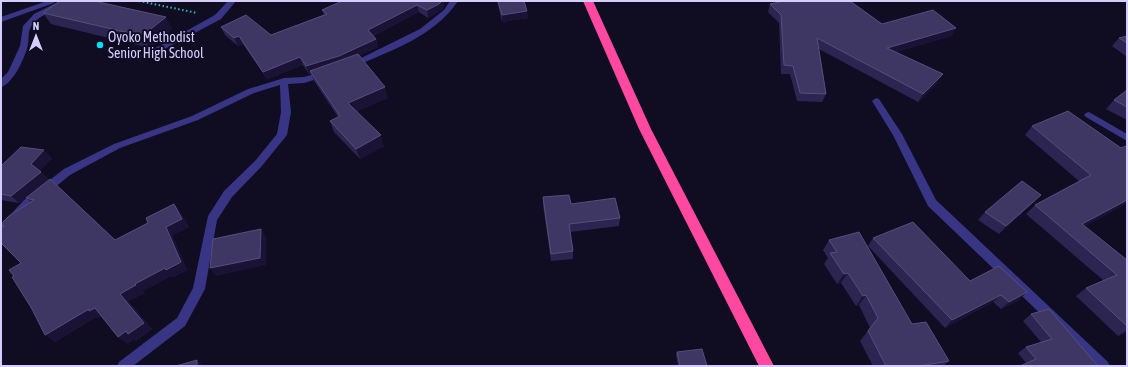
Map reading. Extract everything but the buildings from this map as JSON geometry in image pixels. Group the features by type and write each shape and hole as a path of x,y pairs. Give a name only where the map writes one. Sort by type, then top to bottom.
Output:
{"highway":[{"path":"588,1 645,129 767,366"}],"street":[{"path":"1,20 57,1"},
{"path":"1,84 12,73 24,46 26,28 37,16 66,1"},
{"path":"145,56 218,17 232,1"},
{"path":"345,67 422,32 450,9 454,1"},
{"path":"1,232 28,202 66,172 117,146 195,118 251,91 284,81 304,80 332,72"},
{"path":"123,366 181,322 199,289 212,219 228,194 258,164 282,135 286,112 284,81"},
{"path":"876,100 932,202 1104,366"},
{"path":"1089,115 1127,138"}],"path":[{"path":"139,1 218,17"}],"place":[{"name":"Oyoko Methodist Senior High School","path":"100,45"}]}
